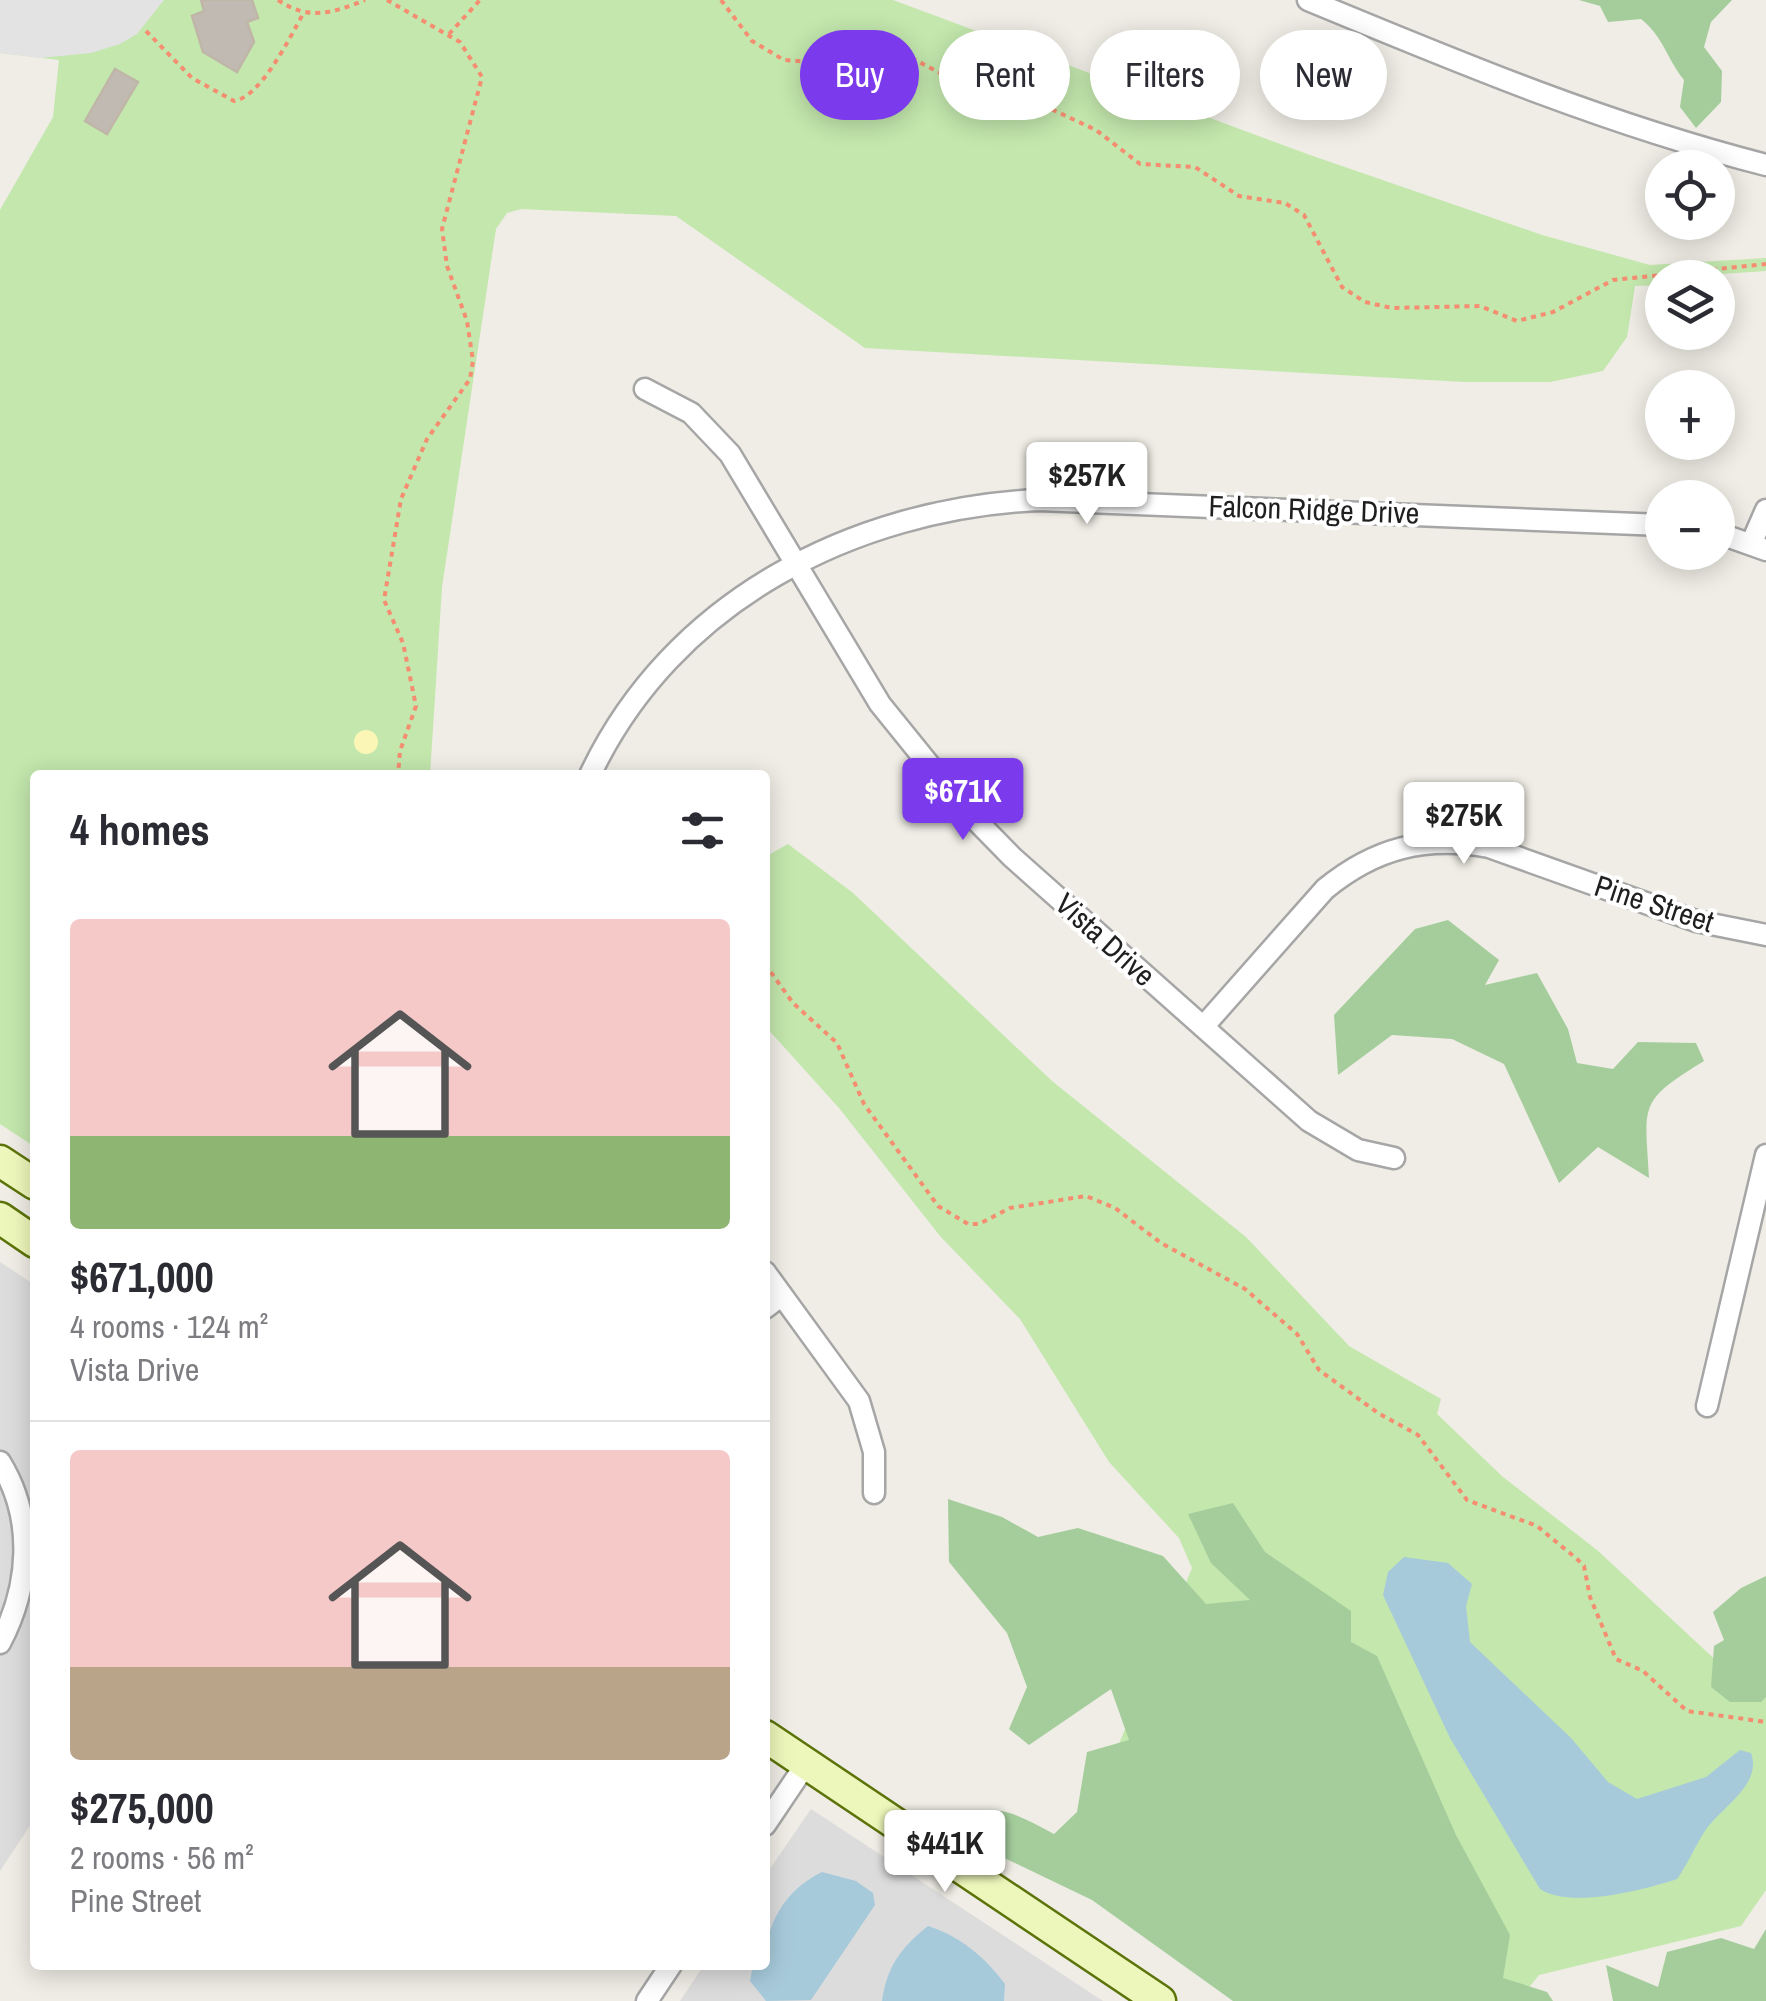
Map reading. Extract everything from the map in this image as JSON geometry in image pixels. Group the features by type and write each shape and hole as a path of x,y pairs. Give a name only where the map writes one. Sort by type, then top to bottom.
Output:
{"main road":[{"path":"0,1160 30,1181"},
{"path":"0,1218 30,1239"},
{"path":"770,1739 1160,2001"}],"street":[{"path":"1308,0 1504,83 1685,144 1766,166"},
{"name":"Vista Drive","path":"644,390 691,413 712,432 758,494 880,704 964,809 1203,1027 1331,1137 1358,1150 1394,1158"},
{"name":"Falcon Ridge Drive","path":"593,770 631,708 684,646 723,611 796,562 900,520 957,507 1020,501 1645,523"},
{"path":"1735,538 1759,546 1766,510"},
{"name":"Pine Street","path":"1203,1027 1325,889 1348,870 1402,846 1460,841 1489,847 1696,921 1766,935"},
{"path":"1707,1406 1766,1154"},
{"path":"774,1301 860,1401 874,1452 874,1493"},
{"path":"0,1462 27,1496 19,1602 0,1643"},
{"path":"770,1818 806,1764"},
{"path":"647,2001 668,1970"}],"path":[{"path":"278,0 303,14 332,12 365,0"},
{"path":"387,0 449,34 475,61 482,77 442,230 446,266 467,321 473,361 470,378 427,439 396,516 384,600 411,671 416,706 400,750 398,770"},
{"path":"449,34 480,0"},
{"path":"720,0 752,41 784,60 812,62 893,48 940,73 1004,89 1052,109 1096,130 1140,164 1196,167 1239,196 1294,206 1304,215 1342,287 1375,306 1480,306 1516,321 1553,312 1613,280 1766,264"},
{"path":"146,31 192,78 234,102 242,100 267,74 303,14"},
{"path":"770,971 794,1003 837,1043 864,1104 938,1206 968,1224 979,1224 1024,1205 1075,1196 1115,1208 1162,1243 1244,1289 1297,1334 1320,1370 1378,1413 1418,1435 1467,1500 1537,1526 1577,1559 1584,1566 1590,1597 1616,1659 1643,1671 1687,1711 1766,1722"}],"shaded area":[{"path":"0,0 164,0 137,34 120,44 91,53 40,58 0,53"},
{"path":"0,1262 30,1282 30,1826 0,1871"},
{"path":"811,1809 1103,2001 680,2001 701,1970 770,1970 770,1869"}],"green space":[{"path":"0,0 893,0 974,30 939,30 939,120 1070,120 1070,66 1090,73 1090,120 1216,120 1542,235 1645,264 1645,286 1635,286 1627,337 1603,371 1550,382 1464,382 865,348 676,216 521,209 507,213 496,229 442,587 430,770 30,770 30,1144 0,1124 0,210 53,117 59,60 0,53"},
{"path":"1579,0 1732,0 1711,22 1704,47 1722,71 1721,102 1696,128 1680,107 1684,80 1648,26 1641,19 1608,22 1600,6"},
{"path":"1766,258 1766,271 1735,273 1733,260"},
{"path":"788,844 853,893 1052,1081 1246,1237 1349,1346 1441,1399 1437,1414 1503,1477 1597,1550 1721,1665 1766,1673 1766,1890 1741,1926 1539,1975 1518,2001 1069,1864 1192,1568 1179,1538 1109,1462 1020,1319 940,1236 839,1108 770,1032 770,854"},
{"path":"1448,920 1499,960 1485,985 1537,973 1568,1029 1577,1063 1613,1069 1638,1042 1696,1043 1704,1061 1667,1086 1650,1107 1646,1134 1649,1178 1598,1147 1559,1183 1504,1064 1452,1039 1392,1035 1338,1075 1334,1015 1415,929"},
{"path":"948,1499 1002,1517 1038,1537 1078,1528 1163,1556 1206,1604 1250,1600 1211,1563 1188,1514 1233,1503 1265,1552 1351,1611 1351,1642 1377,1656 1456,1835 1510,1935 1503,1978 1547,1992 1553,2001 1233,2001 1092,1900 996,1854 959,1821 984,1811 1007,1812 1054,1834 1077,1812 1087,1752 1129,1740 1111,1689 1029,1745 1009,1729 1027,1687 1007,1633 949,1562"},
{"path":"1766,1576 1766,1697 1761,1702 1730,1702 1711,1687 1714,1646 1724,1640 1713,1612 1741,1588"},
{"path":"1766,1929 1766,2001 1613,2001 1606,1965 1658,1987 1667,1952 1721,1938 1754,1949"}],"sand":[{"path":"366,730 378,742 366,754 354,742"}],"water":[{"path":"1404,1557 1448,1563 1472,1584 1466,1606 1470,1642 1571,1738 1608,1782 1637,1799 1706,1777 1740,1750 1751,1753 1751,1776 1705,1831 1677,1879 1588,1898 1553,1895 1540,1889 1450,1738 1383,1595 1388,1572"},
{"path":"822,1872 856,1881 873,1893 875,1905 811,2000 766,2001 750,1981 752,1970 770,1970 773,1922 797,1888"},
{"path":"928,1926 961,1942 989,1965 1005,1984 1004,2001 882,2001 897,1959"}],"building":[{"path":"201,0 252,0 258,18 247,22 254,42 237,72 203,52 192,16 204,11"},
{"path":"115,69 138,82 107,134 85,121"}]}
